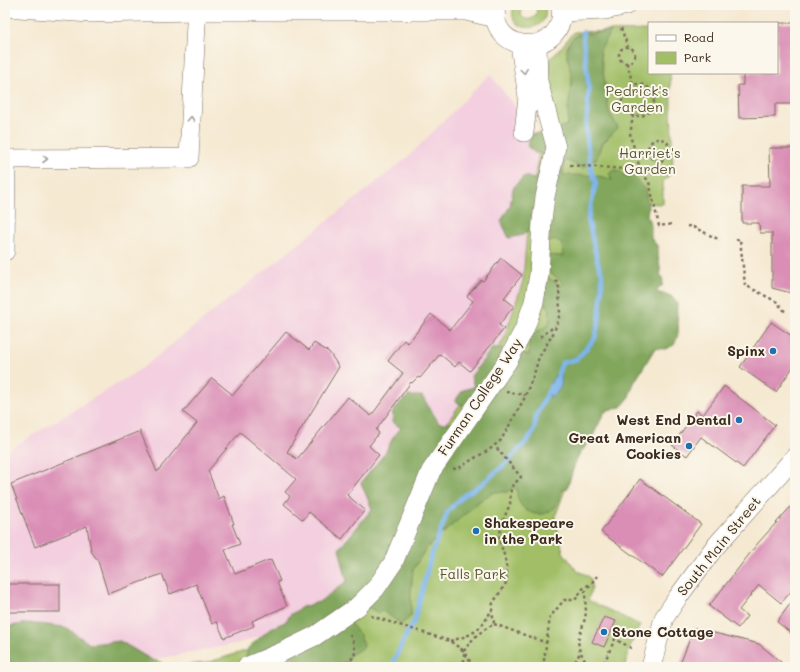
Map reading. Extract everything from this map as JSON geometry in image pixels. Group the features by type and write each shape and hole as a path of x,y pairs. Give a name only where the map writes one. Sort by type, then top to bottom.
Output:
{"street":[{"path":"5,7 90,13 197,8 473,8 496,12 502,32 508,39 529,45 543,42 553,35 560,25 562,9 605,10 627,5"},
{"path":"5,251 6,159 189,158 197,8"},
{"name":"Furman College Way","path":"246,667 315,636 357,607 376,588 393,563 431,471 507,362 524,330 534,302 539,275 545,197 556,146 535,96 529,45"},
{"path":"524,132 535,96"},
{"name":"South Main Street","path":"651,667 664,618 678,597 714,548 795,456"}],"path":[{"path":"621,28 628,47 632,49 634,56 631,62 627,63"},
{"path":"627,63 620,59 619,55 624,48 628,47"},
{"path":"627,63 632,85"},
{"path":"639,84 646,86 653,95 654,102 652,108 644,115 633,115 624,107 622,101 623,94 632,85 639,84"},
{"path":"633,115 630,136 640,170 649,182 659,226 673,224"},
{"path":"658,140 663,140 667,143 669,148 667,157 659,161 654,160 648,153 650,144 658,140"},
{"path":"636,154 648,153"},
{"path":"572,165 640,170"},
{"path":"687,226 693,227 720,240"},
{"path":"736,240 740,239 745,285 777,302 786,313"},
{"path":"452,469 460,468 495,446 501,440 524,399 539,357 554,332 560,314 559,288 556,277"},
{"path":"494,624 492,610 493,603 506,583 507,572 505,558 499,538 502,523 510,504 511,487 521,477 495,446"},
{"path":"588,667 580,653 578,641 585,617 585,592 597,576"},
{"path":"544,667 550,618 564,600 575,600 585,586 590,585"},
{"path":"449,641 472,634 481,626 492,610"},
{"path":"366,614 449,641 464,651 473,667"},
{"path":"464,667 464,651 481,631 494,624 547,643"},
{"path":"328,667 348,662 354,656 356,651 347,628"},
{"path":"600,667 603,665 615,639 633,649"},
{"path":"572,667 580,653"}],"shaded area":[{"path":"490,74 543,144 525,231 524,281 504,339 447,423 394,512 380,556 305,621 236,644 114,667 5,667 5,452 141,369 408,157"}],"green space":[{"path":"514,5 525,5 521,11 521,14 526,19 529,19 533,18 537,13 533,5 544,5 545,15 542,22 529,28 522,26 516,22 513,15"},
{"name":"Falls Park","path":"648,30 648,74 670,74 673,171 663,182 663,204 643,203 595,431 576,460 555,517 563,552 577,571 587,575 591,579 592,588 588,600 640,625 629,649 626,667 169,667 206,663 291,637 367,581 423,455 481,376 504,339 523,281 528,215 545,118 544,88 550,84 550,60 574,32"},
{"path":"611,31 600,50 609,112 618,128 601,145 597,158 583,168 565,160 563,175 600,176 612,180 609,173 615,170 620,171 623,175 634,177 645,190 648,206 647,216 651,225 651,238 658,247 660,274 663,278 662,286 656,292 671,296 677,303 678,333 674,345 665,349 655,348 634,383 628,399 621,407 608,410 604,413 590,442 586,445 576,460 567,489 561,490 559,501 553,509 546,513 538,514 529,512 522,507 518,499 517,488 512,488 507,492 494,492 482,499 426,548 413,570 411,616 402,624 381,610 378,613 368,607 350,623 360,635 364,647 349,656 345,667 262,667 246,657 248,648 271,628 285,622 290,615 302,607 319,602 347,581 339,549 372,509 361,483 385,453 394,436 401,428 392,422 393,411 408,396 422,396 439,423 457,423 472,405 464,406 455,401 463,390 474,387 471,376 493,347 529,355 529,336 549,325 550,309 541,299 543,275 561,285 563,282 544,269 545,255 563,256 562,244 556,240 538,245 535,236 529,229 523,235 509,238 501,221 510,206 513,188 524,176 537,180 543,154 535,153 527,146 531,134 568,125 568,110 572,79 567,47 571,40 577,35"},
{"path":"28,623 65,627 90,644 120,641 152,660 162,662 159,667 5,667 5,627"}],"water":[{"path":"560,370 561,386 557,392 550,397 549,389 551,382"}],"building":[{"path":"778,23 795,23 795,104 775,104 775,117 739,118 738,85 743,85 743,74 778,74"},
{"path":"769,148 795,148 795,294 772,288 772,233 760,233 759,223 742,223 742,186 770,186"},
{"path":"501,258 522,275 504,298 514,306 499,325 504,329 470,371 459,362 455,367 440,354 420,378 418,377 412,383 411,382 376,430 379,433 369,446 379,455 347,495 365,510 342,539 309,512 303,520 284,504 290,496 285,492 296,479 240,432 208,471 219,499 224,496 234,524 232,524 240,544 225,550 235,574 271,560 280,581 277,582 287,606 252,621 254,626 224,638 217,622 212,624 196,584 170,594 162,574 108,594 98,561 91,551 87,526 35,547 11,484 140,431 157,472 197,423 183,412 212,378 233,395 286,332 309,350 314,343 329,352 339,367 287,452 297,459 348,397 371,416 403,373 388,361 404,340 408,343 431,314 450,330 473,301 467,296 481,280 483,281"},
{"name":"Spinx","path":"771,322 795,338 795,364 776,392 740,367"},
{"path":"724,386 775,425 743,468 701,437 687,456 672,445 697,411 703,415"},
{"path":"640,479 701,524 662,577 601,532"},
{"path":"795,502 795,587 781,603 759,585 739,610 747,616 738,628 709,606 758,543"},
{"path":"5,584 60,584 60,612 5,612"},
{"path":"795,597 795,636 777,622"},
{"name":"Stone Cottage","path":"604,617 616,621 604,647 592,642"},
{"path":"694,628 759,644 787,667 679,667"}],"waterway":[{"path":"558,374 562,363 577,359 595,338 599,321 602,289 602,273 598,264 588,219 596,183 591,170 586,129 589,87 583,32"},
{"path":"391,667 406,635 414,622 431,556 448,511 464,495 482,484 505,464 528,440 534,430 536,416 551,386"}],"place":[{"name":"Spinx","path":"773,351"},
{"name":"West End Dental","path":"739,420"},
{"name":"Great American Cookies","path":"689,446"},
{"name":"Shakespeare in the Park","path":"476,531"},
{"name":"Stone Cottage","path":"604,632"}],"park label":[{"name":"Pedrick's Garden","path":"637,100"},
{"name":"Harriet's Garden","path":"650,162"}]}
